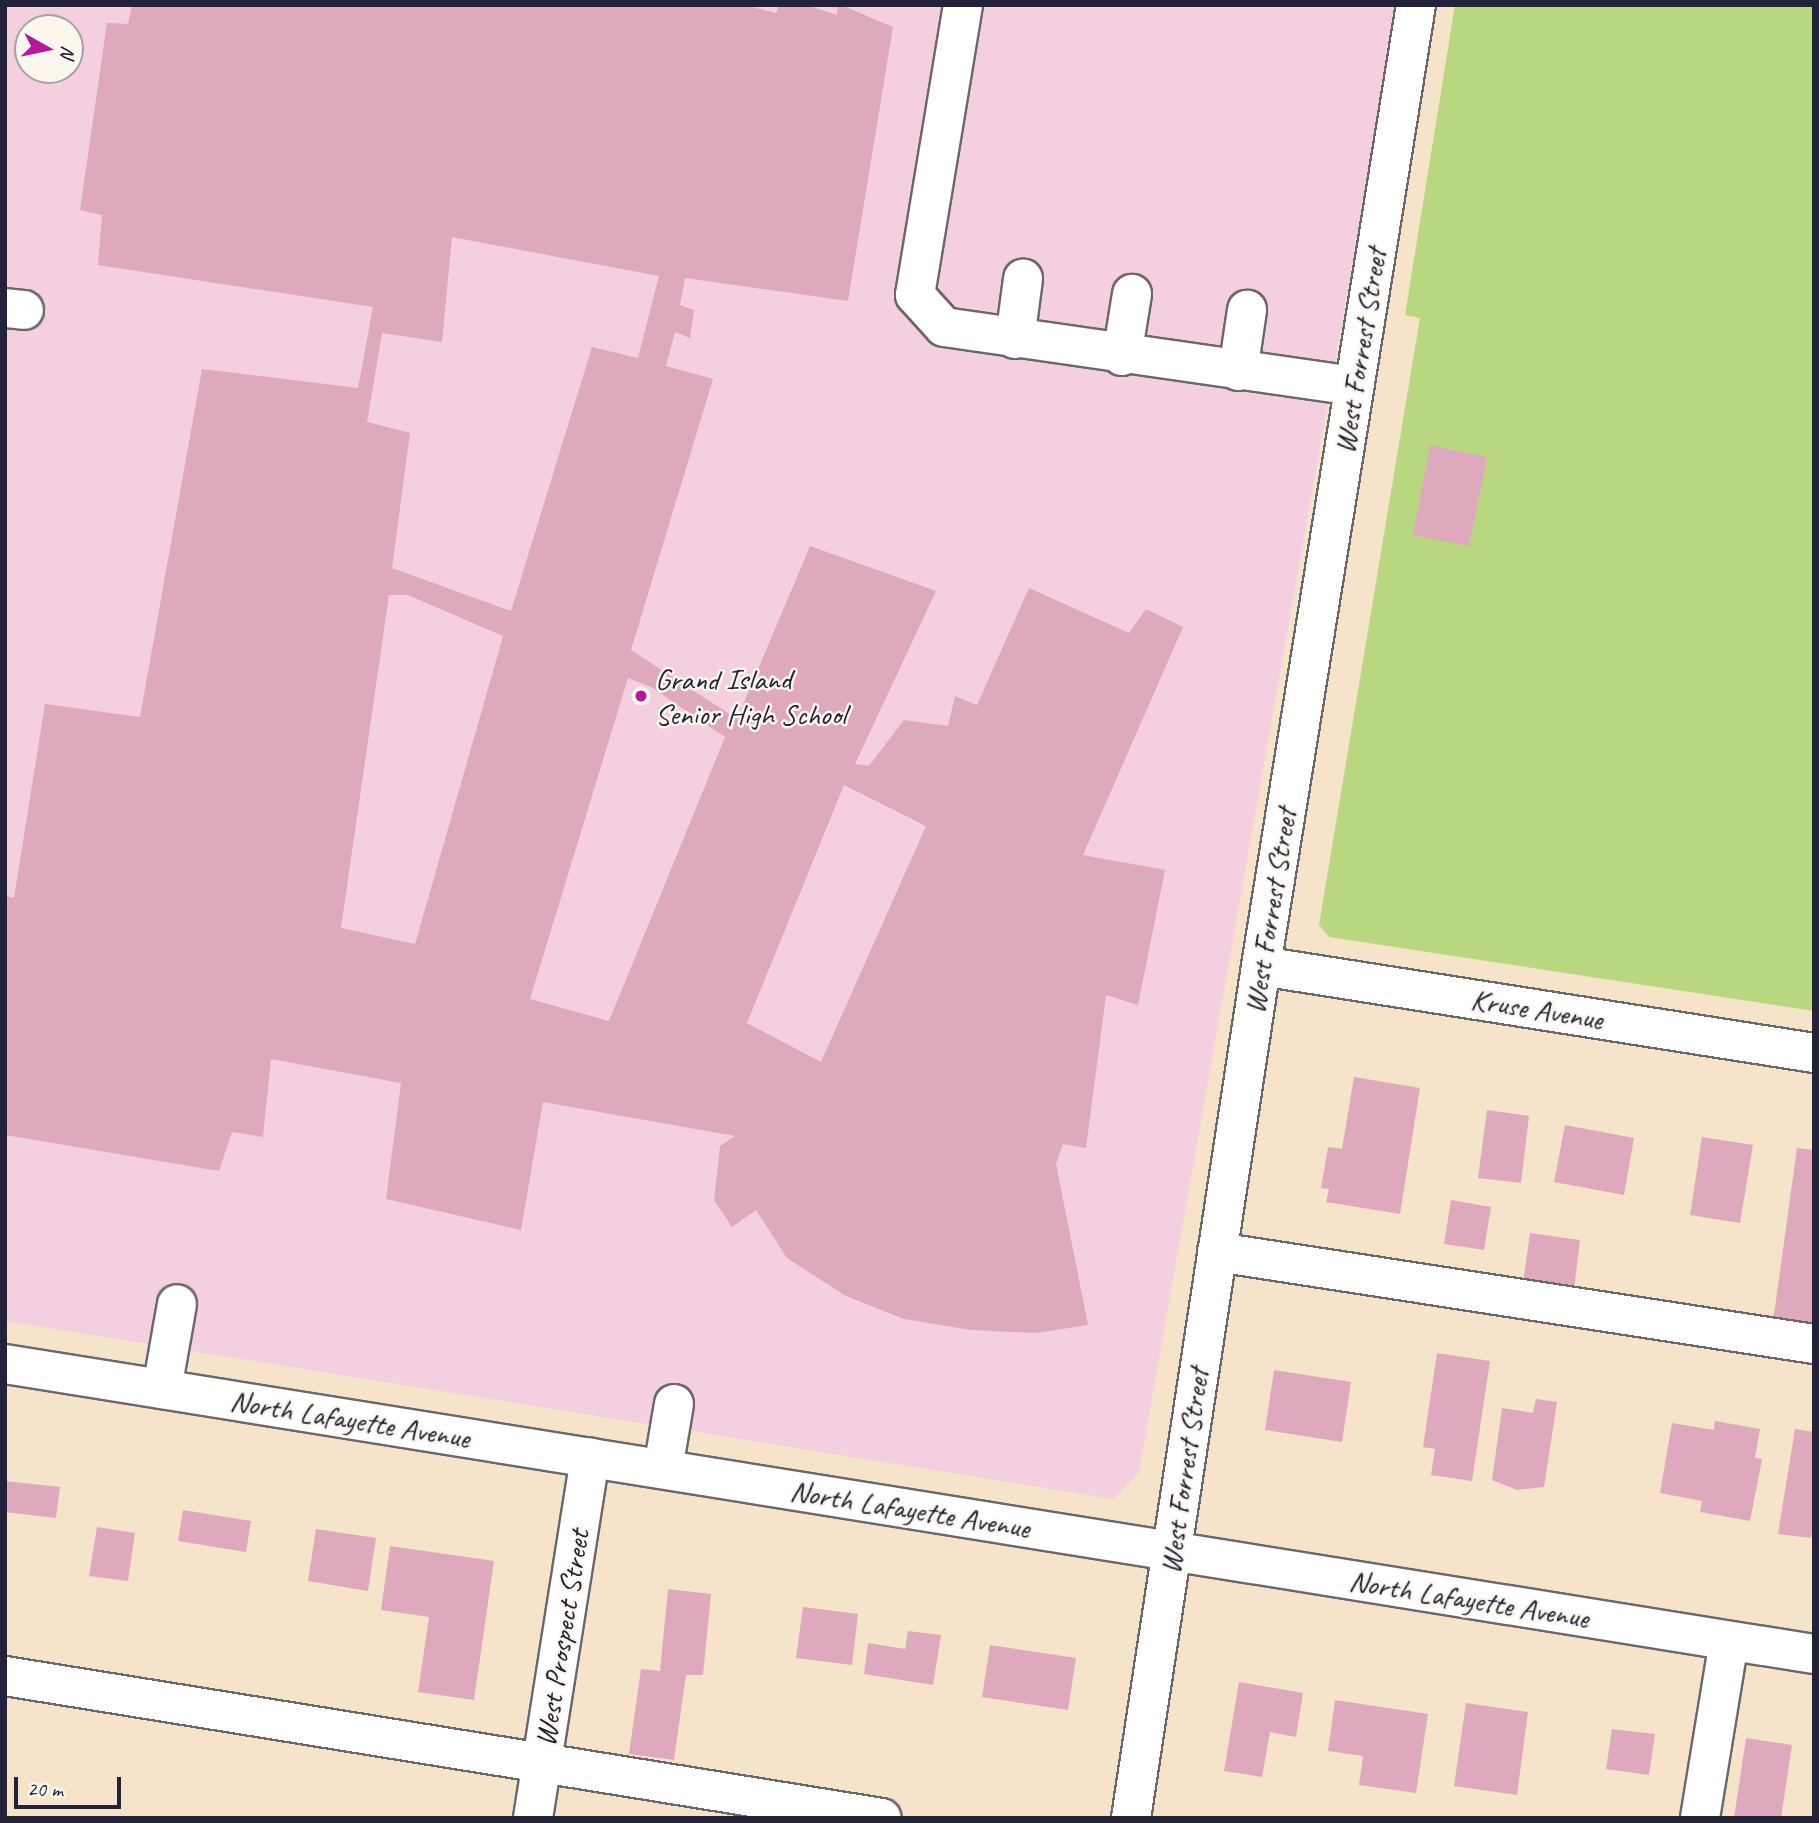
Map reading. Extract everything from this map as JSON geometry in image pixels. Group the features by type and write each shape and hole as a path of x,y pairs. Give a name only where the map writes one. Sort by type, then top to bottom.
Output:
{"street":[{"path":"963,5 915,295 944,327 1122,356 1354,386"},
{"name":"West Forrest Street","path":"1131,1818 1261,966 1416,5"},
{"path":"1015,339 1023,279"},
{"path":"1122,356 1132,294"},
{"path":"1238,371 1247,310"},
{"name":"Kruse Avenue","path":"1261,966 1814,1053"},
{"path":"1217,1252 1814,1344"},
{"path":"162,1389 177,1304"},
{"name":"North Lafayette Avenue","path":"5,1364 1814,1654"},
{"path":"663,1469 674,1404"},
{"name":"West Prospect Street","path":"533,1818 590,1457"},
{"path":"1700,1818 1729,1641"},
{"path":"5,1676 882,1818"}],"shaded area":[{"name":"Grand Island Senior High School","path":"5,5 1398,5 1139,1472 1114,1499 5,1321"}],"green space":[{"path":"1455,5 1814,5 1814,1011 1329,937 1319,925 1420,318 1405,315"}],"building":[{"path":"132,5 743,5 776,13 779,5 806,5 837,15 838,5 841,5 893,27 848,301 685,278 680,305 694,310 690,338 675,332 666,366 713,379 631,650 737,719 810,546 936,591 855,764 869,766 904,720 948,726 955,696 977,705 1029,588 1129,633 1146,609 1183,627 1083,855 1165,870 1138,1005 1106,995 1086,1148 1063,1144 1056,1164 1088,1325 1036,1333 971,1330 904,1319 846,1296 787,1258 756,1210 732,1227 714,1200 720,1146 735,1136 543,1102 521,1230 386,1199 401,1083 271,1059 263,1137 232,1132 219,1171 5,1135 5,896 14,898 45,704 140,717 202,369 358,388 373,307 98,265 102,215 80,210 107,23 128,24","holes":["452,237 659,276 638,358 592,347 511,611 392,568 410,433 367,422 382,333 442,342","389,595 408,595 503,636 415,944 341,928","628,678 651,687 725,737 609,1021 530,999","844,785 926,826 821,1062 747,1023"]},
{"path":"1430,445 1487,457 1469,546 1413,535"},
{"path":"1354,1077 1420,1088 1400,1214 1326,1202 1329,1189 1321,1188 1328,1147 1342,1149"},
{"path":"1487,1110 1529,1116 1521,1183 1478,1178"},
{"path":"1565,1125 1634,1138 1624,1195 1554,1182"},
{"path":"1702,1137 1753,1145 1740,1223 1690,1215"},
{"path":"1797,1148 1814,1150 1814,1328 1773,1322"},
{"path":"1451,1200 1491,1207 1484,1250 1444,1244"},
{"path":"1530,1233 1580,1240 1574,1289 1523,1283"},
{"path":"1437,1353 1490,1361 1472,1481 1431,1475 1435,1449 1423,1447"},
{"path":"1274,1370 1351,1382 1342,1442 1265,1430"},
{"path":"1536,1399 1557,1402 1544,1487 1517,1490 1492,1480 1502,1408 1533,1413"},
{"path":"1715,1421 1760,1429 1755,1458 1762,1459 1750,1521 1700,1512 1702,1501 1660,1493 1672,1423 1714,1430"},
{"path":"1795,1429 1814,1432 1814,1530 1810,1538 1778,1534"},
{"path":"5,1481 60,1487 56,1518 5,1512"},
{"path":"183,1510 251,1521 246,1552 178,1541"},
{"path":"97,1527 135,1533 128,1581 89,1576"},
{"path":"316,1529 376,1538 368,1591 308,1581"},
{"path":"390,1546 494,1561 474,1700 418,1692 429,1617 381,1610"},
{"path":"668,1589 711,1594 703,1675 686,1675 674,1760 629,1754 641,1669 660,1671"},
{"path":"803,1607 858,1614 852,1665 796,1658"},
{"path":"908,1631 941,1635 933,1685 864,1674 868,1643 905,1649"},
{"path":"990,1645 1076,1658 1068,1710 982,1697"},
{"path":"1239,1682 1303,1693 1296,1737 1270,1732 1262,1777 1224,1771"},
{"path":"1335,1700 1428,1714 1416,1793 1359,1785 1363,1756 1328,1751"},
{"path":"1466,1703 1528,1712 1517,1795 1454,1786"},
{"path":"1612,1729 1655,1734 1649,1775 1606,1769"},
{"path":"1746,1738 1792,1745 1781,1818 1734,1818"}],"place":[{"name":"Grand Island Senior High School","path":"641,696"}]}
